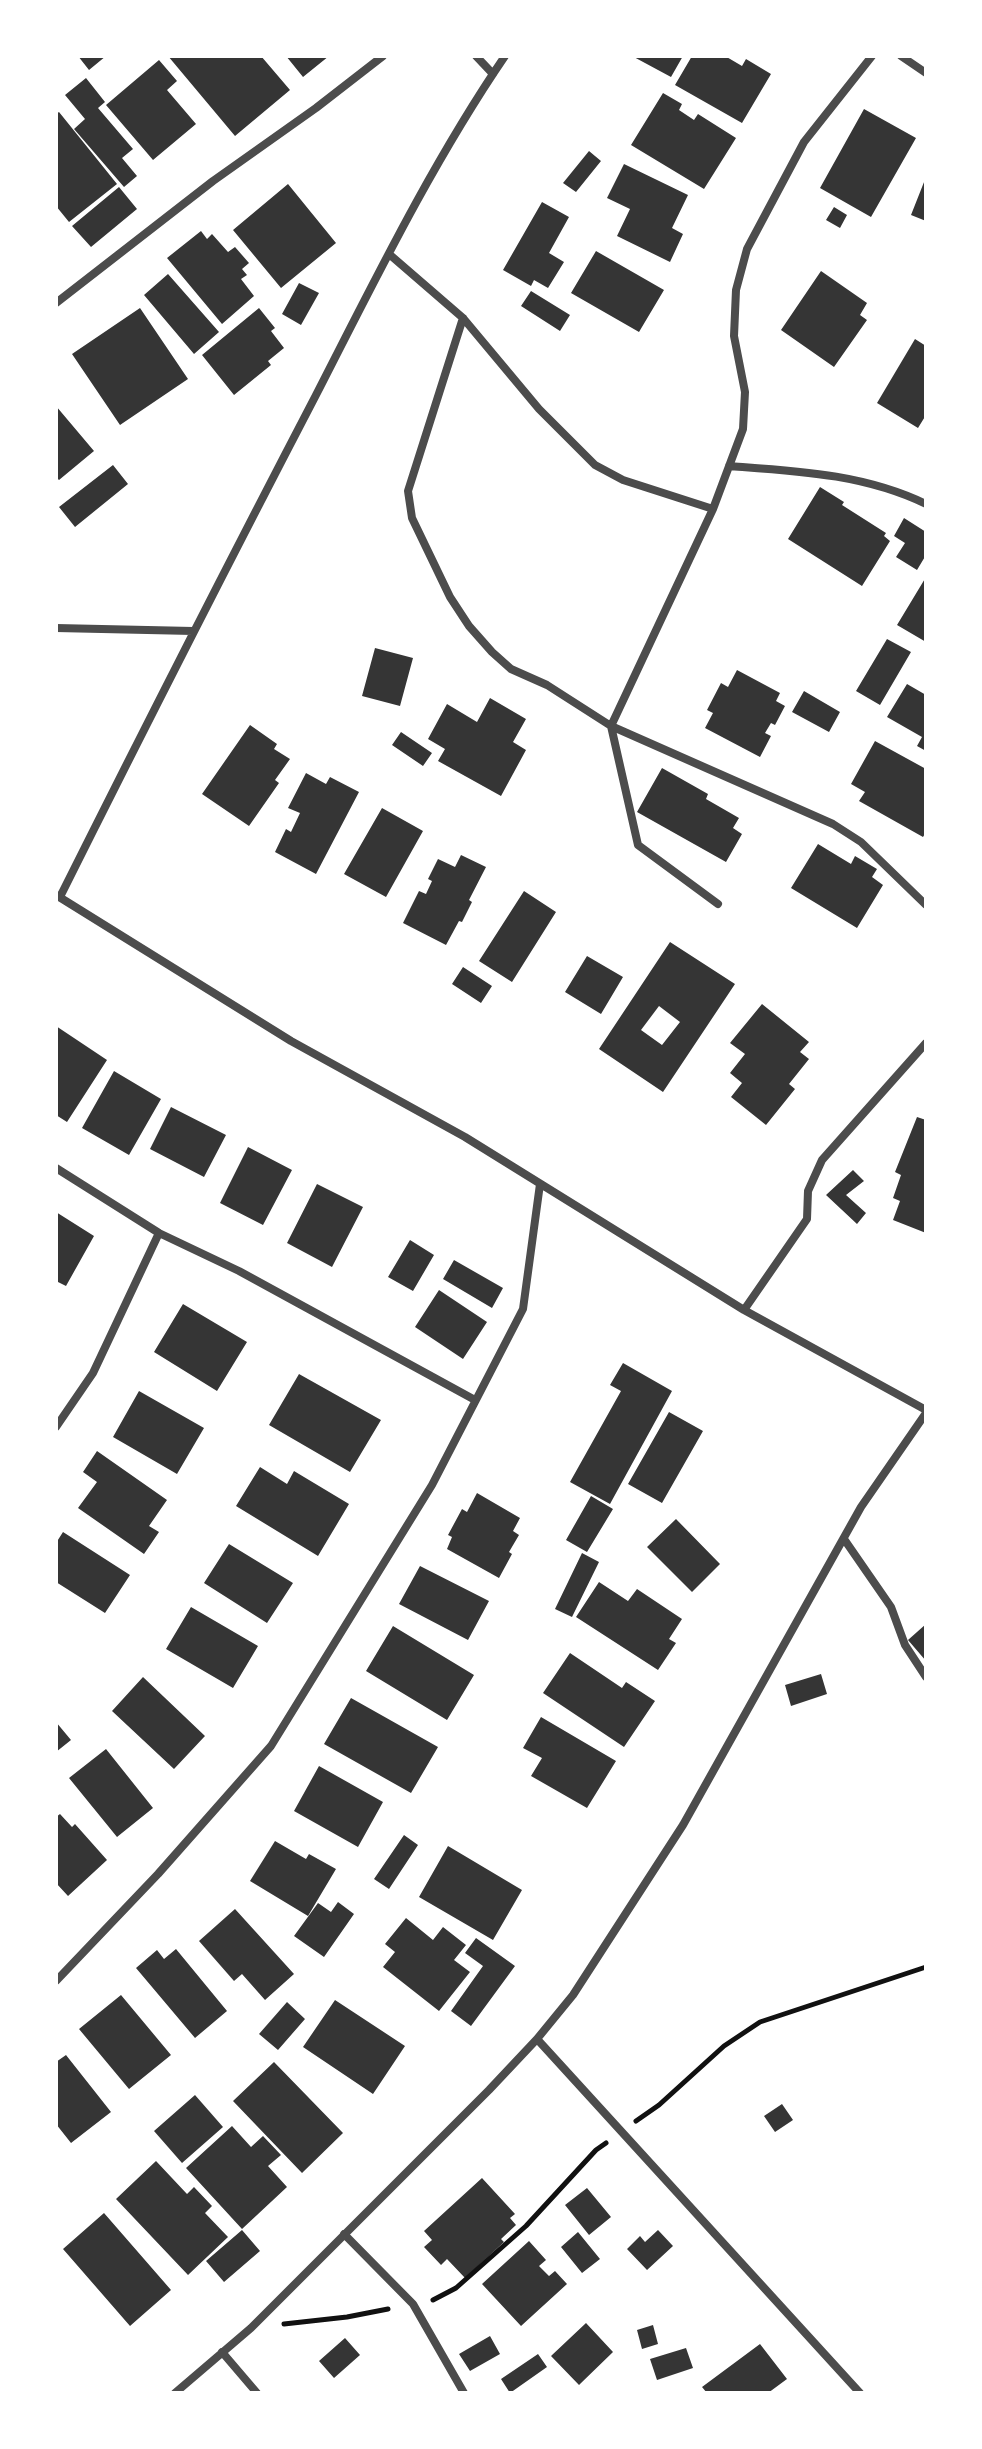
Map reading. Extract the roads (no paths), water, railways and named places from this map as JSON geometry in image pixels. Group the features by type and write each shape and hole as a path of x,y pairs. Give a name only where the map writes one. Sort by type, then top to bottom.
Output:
{"street":[{"path":"56,303 213,181 383,56"},
{"path":"476,56 493,74"},
{"path":"175,2393 251,2328 537,2039 573,1995 683,1825 861,1507 926,1411 744,1310 465,1137 291,1041 58,896 433,171 505,56"},
{"path":"718,904 638,845 611,726 713,509 743,429 745,392 734,336 736,290 747,249 804,142 872,56"},
{"path":"901,56 926,73"},
{"path":"389,254 463,318 539,409 595,465 623,480 713,509"},
{"path":"463,318 408,491 412,518 450,597 469,626 511,669 547,685 611,726 833,824 861,842 926,905"},
{"path":"729,466 834,474 901,492 926,504"},
{"path":"56,628 193,631"},
{"path":"744,1310 807,1219 808,1191 822,1160 926,1043"},
{"path":"56,1168 159,1233 239,1271 475,1400"},
{"path":"56,1981 158,1874 271,1746 432,1485 523,1309 540,1184"},
{"path":"56,1427 93,1373 159,1233"},
{"path":"844,1539 891,1607 905,1645 926,1677"},
{"path":"537,2039 860,2393"},
{"path":"344,2234 413,2304 464,2393"},
{"path":"222,2352 257,2393"}]}
